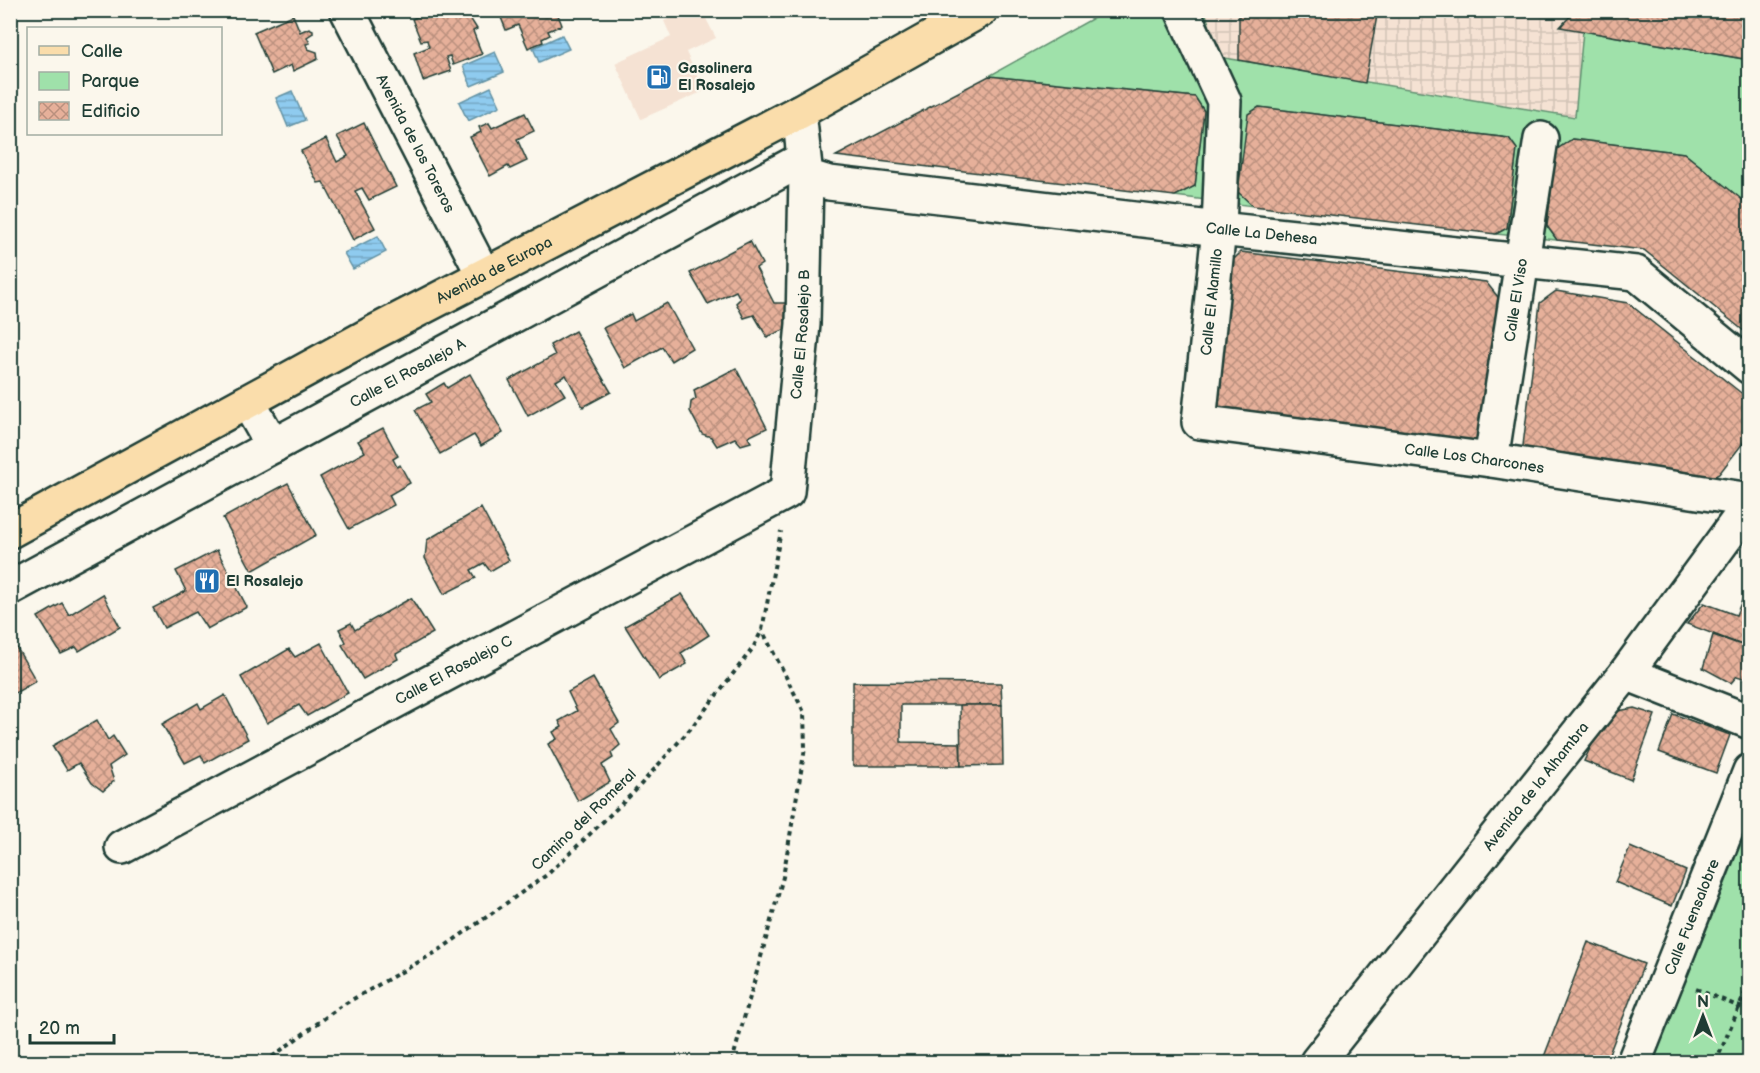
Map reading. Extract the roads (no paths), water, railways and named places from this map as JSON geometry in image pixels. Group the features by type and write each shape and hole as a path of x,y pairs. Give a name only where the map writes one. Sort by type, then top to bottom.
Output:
{"main road":[{"name":"Avenida de Europa","path":"10,531 484,276 799,112 981,10"}],"street":[{"name":"Avenida de los Toreros","path":"347,10 484,276"},
{"name":"Calle El Alamillo","path":"1182,10 1224,101 1219,229 1199,422"},
{"path":"799,112 805,168"},
{"name":"Calle El Viso","path":"1491,460 1541,139"},
{"name":"Calle La Dehesa","path":"805,168 829,183 1219,229 1636,273 1749,367"},
{"name":"Calle El Rosalejo A","path":"10,588 273,446 805,168"},
{"name":"Calle El Rosalejo B","path":"787,492 803,324 805,168"},
{"path":"248,402 273,446"},
{"name":"Calle Los Charcones","path":"1199,422 1491,460 1749,502"},
{"name":"Calle El Rosalejo C","path":"122,847 787,492"},
{"name":"Avenida de la Alhambra","path":"1317,1062 1626,673 1749,502"},
{"path":"1626,673 1749,722"},
{"name":"Calle Fuensalobre","path":"1634,1062 1749,771"}],"water":[{"path":"562,35 569,49 539,62 533,48"},
{"path":"495,52 504,72 471,86 463,66"},
{"path":"491,87 500,106 468,121 459,102"},
{"path":"292,91 305,120 288,127 276,98"},
{"path":"378,236 386,252 353,269 344,253"}],"place":[{"name":"Gasolinera El Rosalejo","path":"659,77"},
{"name":"El Rosalejo","path":"207,581"}]}
